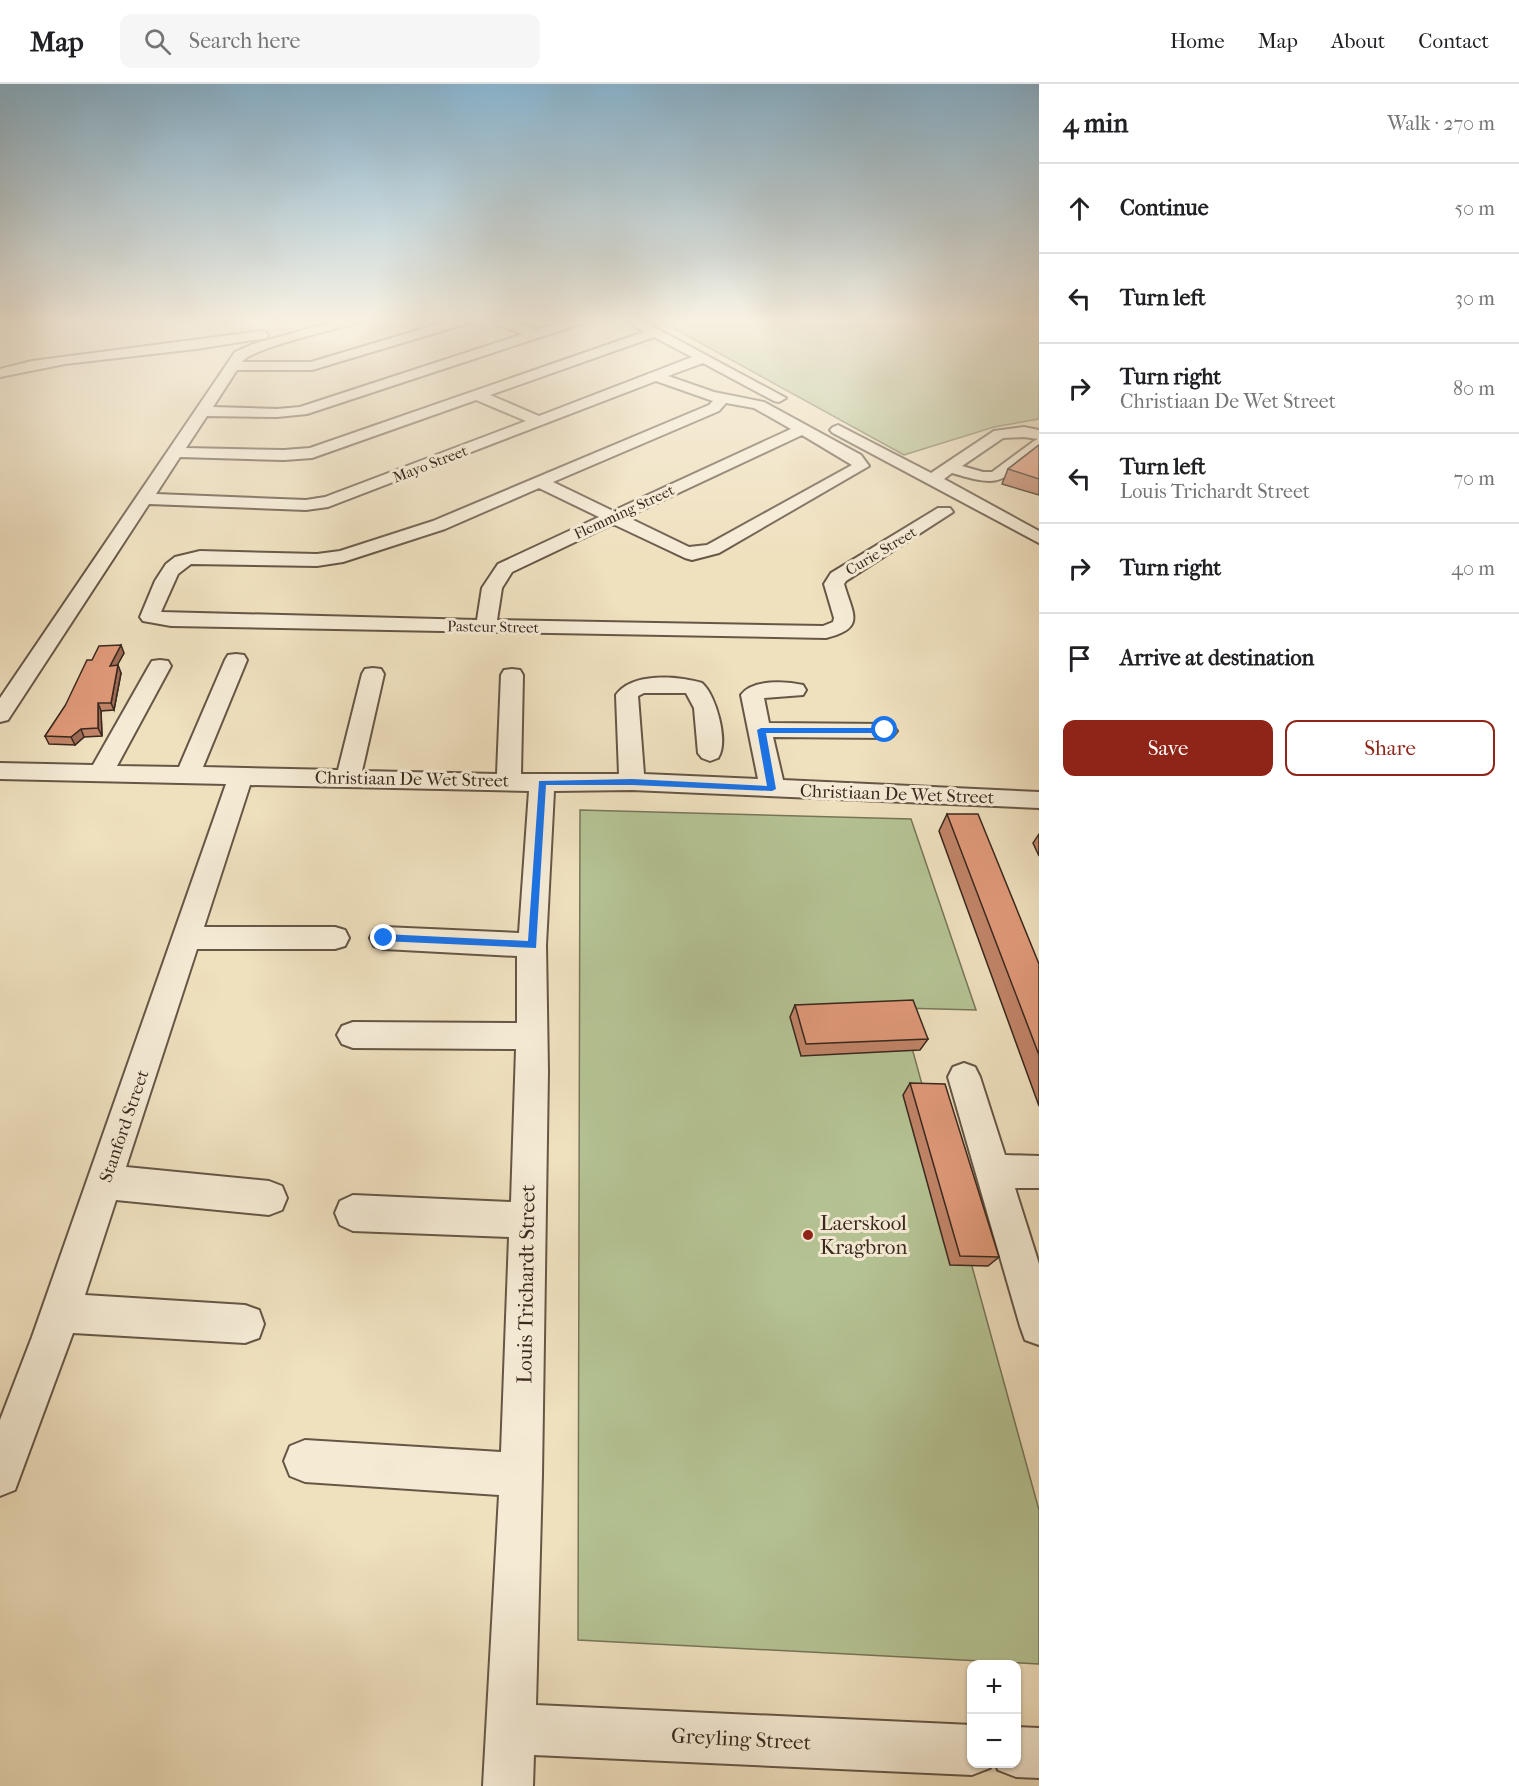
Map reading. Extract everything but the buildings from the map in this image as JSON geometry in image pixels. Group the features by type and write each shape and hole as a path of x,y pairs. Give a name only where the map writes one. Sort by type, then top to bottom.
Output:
{"street":[{"path":"0,715 211,398"},
{"path":"203,411 286,413 302,411 340,398"},
{"path":"176,452 284,455 312,453 467,398"},
{"path":"485,398 539,421"},
{"name":"Mayo Street","path":"144,499 315,504 342,498 597,398"},
{"path":"539,482 714,408 720,401 718,398"},
{"path":"539,482 692,554 713,549 861,466 855,458 751,402 722,398"},
{"path":"779,398 793,406"},
{"path":"824,422 1039,538"},
{"name":"Flemming Street","path":"486,627 490,588 495,577 505,568 802,429"},
{"path":"934,482 932,479 934,477 999,434 1024,432 1039,435"},
{"path":"949,467 982,477 996,477 1039,444"},
{"name":"Pasteur Street","path":"539,482 439,525 334,558 317,560 200,557 184,560 174,566 153,604 150,617 164,620 810,633 836,629"},
{"name":"Curie Street","path":"836,629 843,625 844,618 834,585 838,577 944,512"},
{"path":"188,774 236,660"},
{"path":"101,773 160,666"},
{"path":"349,777 374,674"},
{"name":"Louis Trichardt Street","path":"508,1786 521,1475 526,1220 532,1071 532,945 526,782 512,675"},
{"path":"632,782 627,695 632,690 645,686 680,686 697,689 704,697 710,753"},
{"path":"772,789 752,695 759,691 795,690"},
{"path":"761,730 885,730"},
{"name":"Christiaan De Wet Street","path":"0,771 526,782 632,782 1039,800"},
{"name":"Stanford Street","path":"0,1475 105,1182 241,775"},
{"path":"188,938 335,938"},
{"path":"384,938 532,945"},
{"path":"353,1035 531,1036"},
{"path":"964,1077 1039,1326"},
{"path":"992,1170 1039,1172"},
{"path":"105,1182 268,1198"},
{"path":"353,1213 526,1220"},
{"path":"59,1313 245,1324"},
{"path":"305,1461 521,1475"},
{"name":"Greyling Street","path":"511,1729 967,1750"},
{"path":"1021,1752 1039,1753"}],"green space":[{"path":"801,398 1039,398 1039,419 994,427 904,455"},
{"name":"Laerskool Kragbron","path":"580,810 911,819 976,1010 901,1008 1039,1510 1039,1664 1021,1663 1021,1660 967,1660 578,1640"}],"place":[{"name":"Laerskool Kragbron","path":"808,1235"}],"route":[{"path":"384,938 532,945 542,783 632,782 772,789 761,730 885,730"}]}
